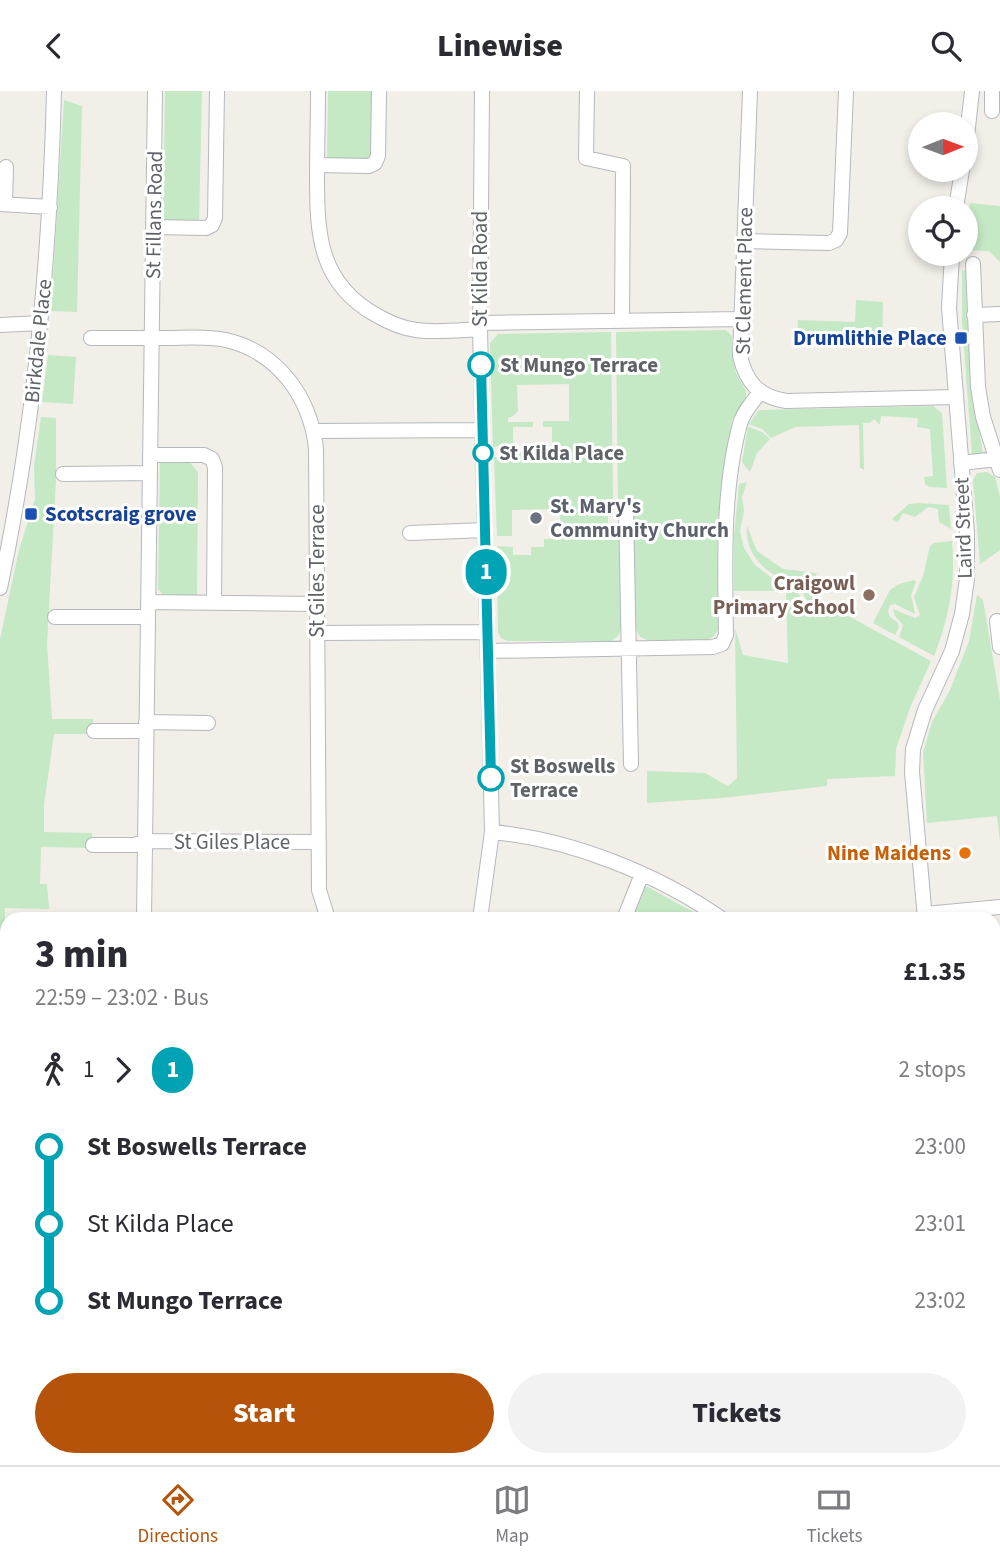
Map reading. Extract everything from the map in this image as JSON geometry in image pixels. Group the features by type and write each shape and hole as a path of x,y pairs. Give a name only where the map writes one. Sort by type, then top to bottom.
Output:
{"street":[{"name":"Birkdale Place","path":"0,588 5,541 27,440 41,323 50,207 54,91"},
{"name":"St Fillans Road","path":"144,912 155,91"},
{"path":"154,227 206,228 212,225 215,218 217,91"},
{"path":"318,91 317,223 323,250 332,272 346,293 364,309 389,323 414,330 742,319"},
{"path":"317,165 369,166 375,163 378,156 379,91"},
{"name":"St Kilda Road","path":"481,912 492,832 480,326 482,91"},
{"path":"587,91 586,157 623,166 622,321"},
{"name":"St Clement Place","path":"750,91 740,356 750,383 760,392"},
{"path":"745,241 829,243 836,240 840,233 846,91"},
{"path":"970,112 972,91"},
{"path":"992,91 992,111"},
{"path":"6,167 3,204 50,207"},
{"name":"Laird Street","path":"925,912 912,772 913,749 925,710 949,658 962,614 968,557 949,308 951,266"},
{"path":"961,463 998,465 983,417 978,387 973,266"},
{"path":"974,315 1000,314"},
{"path":"0,325 41,323"},
{"name":"St Giles Terrace","path":"152,338 204,337 226,340 247,348 266,358 283,373 308,410 314,431 318,604 319,890 326,912"},
{"path":"91,338 152,338"},
{"path":"488,651 713,647 722,644 726,635 725,526 732,471 740,423 760,392 772,399 786,401 956,397"},
{"path":"314,431 482,430"},
{"path":"150,455 204,455 212,459 215,467 214,603"},
{"path":"63,474 150,473"},
{"path":"626,509 628,648 638,747 631,764"},
{"path":"410,533 485,530"},
{"path":"55,617 214,603 318,604"},
{"path":"997,621 1000,647"},
{"path":"318,633 487,632"},
{"path":"94,731 208,723"},
{"path":"492,832 514,834 579,850 642,874 685,895 711,912"},
{"path":"93,845 135,845 145,841"},
{"name":"St Giles Place","path":"145,841 319,842"},
{"path":"627,912 642,874"},
{"path":"958,912 1000,907"}],"green space":[{"path":"165,91 202,91 199,224 163,222"},
{"path":"328,91 375,91 372,160 327,159"},
{"path":"64,100 82,106 77,312 51,311"},
{"path":"978,204 1000,206 1000,262 989,251 978,251"},
{"path":"962,270 967,271 975,404 983,454 975,456 972,454 962,322"},
{"path":"856,300 883,302 882,346 797,342 798,320 855,322"},
{"path":"726,330 732,336 732,356 736,373 746,391 746,399 732,420 717,524 718,630 708,640 647,640 640,637 636,630 633,504 618,504 616,332"},
{"path":"611,332 613,504 608,504 608,540 619,540 621,629 618,636 611,641 507,641 501,638 498,632 497,546 513,547 513,555 531,555 531,547 544,547 544,539 561,539 560,509 512,510 512,536 497,536 494,457 513,457 526,447 527,456 552,455 552,427 543,427 543,421 569,421 569,384 517,385 518,411 508,418 508,422 533,422 533,427 513,427 513,445 493,447 490,343 498,334"},
{"path":"48,355 76,357 73,404 42,402"},
{"path":"933,406 942,413 947,488 929,487 925,484 924,477 933,476 930,429 917,427 918,418 881,416 880,425 874,419 870,423 863,423 864,470 860,468 859,425 795,427 771,438 762,429 749,424 759,410"},
{"path":"41,417 56,418 56,480 47,644 52,719 93,719 93,734 54,734 44,805 44,832 92,833 92,848 41,847 40,884 47,884 49,909 5,908 5,912 0,912 0,639 19,550 35,499 34,466"},
{"path":"748,427 762,432 770,439 757,453 750,472 742,462"},
{"path":"160,459 187,459 198,472 197,595 163,595 158,589"},
{"path":"987,472 995,477 1000,497 1000,550 980,564 973,480 977,473"},
{"path":"747,482 742,497 744,511 740,531 744,548 755,565 772,578 795,588 809,613 816,615 830,606 931,661 910,708 896,749 895,776 827,779 827,786 647,803 647,771 705,773 728,786 737,778 735,628 743,655 788,663 786,591 734,591 734,537 739,484"},
{"path":"909,504 949,505 951,529 939,522 938,509 928,507 915,517 903,513 898,522 892,519"},
{"path":"747,526 757,551 783,569 817,573 807,592 821,600 818,608 809,607 800,585 773,574 761,565 750,547"},
{"path":"952,541 950,600 934,656 899,637 903,625 893,609 915,618 920,615 914,597 923,576 930,546"},
{"path":"914,580 916,582 911,595 915,614 895,604 890,605 890,617 899,627 895,635 873,623 890,590"},
{"path":"977,595 983,600 1000,700 1000,842 997,816 927,823 923,753 932,722 950,690 969,641"},
{"path":"644,885 693,912 632,912"}],"bus line":[{"name":"1","path":"481,365 491,778"}],"place":[{"name":"Drumlithie Place","path":"961,338"},
{"name":"St Mungo Terrace","path":"481,365"},
{"name":"St Kilda Place","path":"483,453"},
{"name":"Scotscraig grove","path":"31,514"},
{"name":"St. Mary's Community Church","path":"536,518"},
{"name":"Craigowl Primary School","path":"869,595"},
{"name":"St Boswells Terrace","path":"491,778"},
{"name":"Nine Maidens","path":"965,853"}]}
